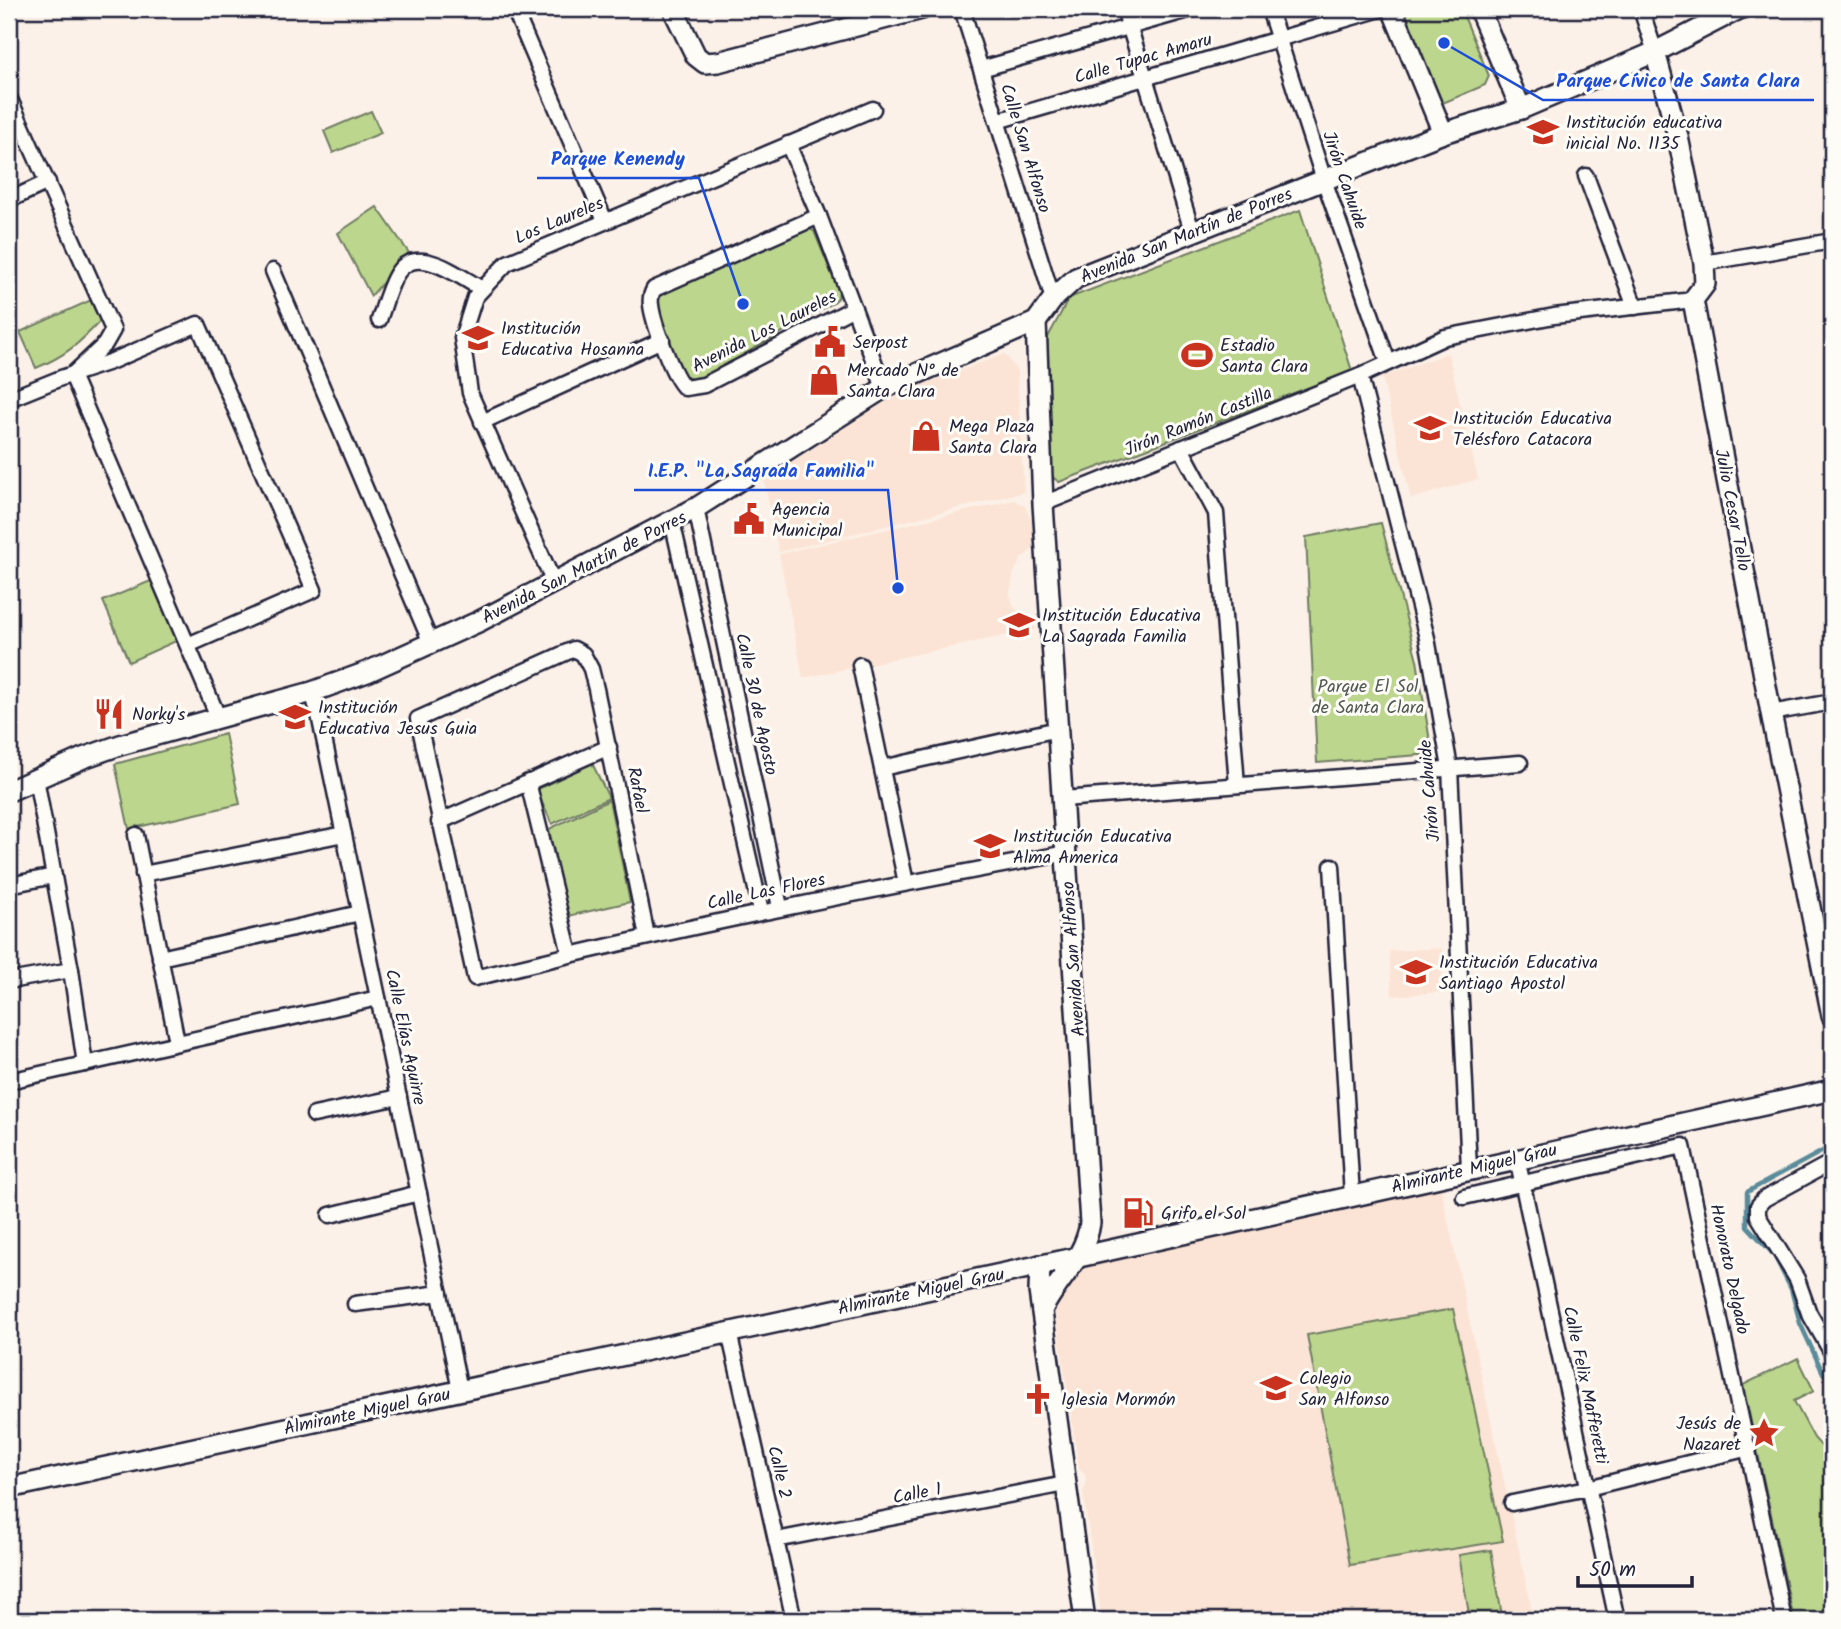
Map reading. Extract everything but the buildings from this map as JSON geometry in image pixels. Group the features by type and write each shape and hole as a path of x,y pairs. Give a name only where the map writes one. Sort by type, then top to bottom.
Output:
{"street":[{"path":"514,9 605,221"},
{"path":"673,9 696,56 705,63 718,62 922,9"},
{"name":"Calle San Alfonso","path":"962,9 1053,299"},
{"path":"1124,9 1192,231"},
{"path":"981,69 1192,9"},
{"name":"Jirón Cahuide","path":"1269,9 1324,180 1388,362"},
{"name":"Calle Tupac Amaru","path":"997,121 1381,9"},
{"path":"1392,9 1443,134"},
{"path":"1479,9 1521,109"},
{"path":"1641,9 1678,137 1704,263 1705,284 1693,300"},
{"name":"Avenida San Martín de Porres","path":"9,791 120,745 312,692 366,672 480,621 696,508 884,388 1036,323 1053,299 1076,278 1443,134 1521,109 1655,52 1739,9"},
{"path":"9,97 114,330 105,344 72,375"},
{"name":"Los Laureles","path":"553,581 470,393 462,338 475,297 508,264 873,109"},
{"path":"788,144 819,216 884,388"},
{"path":"1586,176 1635,307"},
{"path":"9,200 48,182"},
{"name":"Avenida Los Laureles","path":"819,216 654,289 651,304 663,340 680,383 685,388 694,388 705,385 854,308"},
{"path":"1704,263 1832,241"},
{"path":"379,320 395,275 407,264 418,260 429,260 482,289"},
{"path":"273,271 431,643"},
{"name":"Jirón Ramón Castilla","path":"1043,504 1360,376 1445,337 1554,316 1693,300"},
{"name":"Julio Cesar Tello","path":"1693,300 1771,713 1832,1016"},
{"name":"Avenida San Alfonso","path":"1036,323 1043,504 1090,1223 1087,1240 1079,1257 1042,1310"},
{"path":"9,399 110,362 198,324 314,590 188,645"},
{"path":"482,422 663,340"},
{"path":"72,375 219,719"},
{"name":"Jirón Cahuide","path":"1360,376 1427,638 1450,768 1469,1169"},
{"path":"1181,449 1216,513 1237,785"},
{"name":"Calle 30 de Agosto","path":"696,508 780,907"},
{"path":"672,521 761,911"},
{"name":"Rafael","path":"439,822 418,719 575,649 583,654 591,669 610,747 647,936"},
{"path":"860,665 906,883"},
{"name":"Calle Elías Aguirre","path":"312,692 460,1390"},
{"path":"1771,713 1832,702"},
{"path":"882,768 1058,729"},
{"path":"439,822 610,747"},
{"path":"1063,799 1520,763"},
{"path":"36,778 85,1064"},
{"path":"528,782 570,954"},
{"name":"Calle Las Flores","path":"439,822 475,978 761,911 1067,853"},
{"path":"142,874 344,834"},
{"path":"136,835 177,1042"},
{"path":"1332,866 1352,1196"},
{"path":"9,885 54,876"},
{"path":"160,958 360,913"},
{"path":"9,981 71,970"},
{"path":"9,1080 378,998"},
{"name":"Almirante Miguel Grau","path":"9,1488 1079,1257 1832,1090"},
{"path":"314,1115 399,1097"},
{"name":"Honorato Delgado","path":"1464,1197 1683,1146 1784,1620"},
{"name":"Calle Felix Mafferetti","path":"1517,1158 1617,1620"},
{"path":"1832,1162 1763,1199 1758,1206 1758,1216 1797,1279 1809,1313 1832,1353"},
{"path":"330,1215 419,1193"},
{"path":"1040,1265 1039,1291 1086,1620"},
{"path":"355,1304 440,1293"},
{"name":"Calle 2","path":"729,1332 794,1620"},
{"path":"1513,1503 1588,1488 1749,1448"},
{"name":"Calle 1","path":"776,1540 1065,1484"}],"shaded area":[{"name":"Institución Educativa Telésforo Catacora","path":"1448,353 1478,479 1411,499 1382,377"},
{"name":"Mega Plaza Santa Clara","path":"1005,354 1017,371 1024,492 779,552 764,480 899,393"},
{"path":"1014,500 1025,506 1035,529 1032,550 1022,558 1014,572 1010,593 1013,606 1037,629 803,678 779,554"},
{"name":"Institución Educativa Santiago Apostol","path":"1442,948 1443,992 1392,996 1389,951"},
{"name":"Colegio San Alfonso","path":"1441,1188 1534,1620 1102,1620 1083,1492 1086,1485 1085,1475 1079,1468 1055,1308 1075,1269"}],"green space":[{"path":"1399,9 1461,9 1489,76 1485,85 1443,103 1436,100"},
{"path":"371,111 381,133 333,153 324,131"},
{"path":"377,207 409,253 371,296 338,233"},
{"name":"Estadio Santa Clara","path":"1300,210 1352,371 1059,482 1050,475 1047,339 1069,298"},
{"path":"806,228 814,231 839,292 838,298 701,379 694,381 683,375 655,305 658,294"},
{"path":"91,300 100,321 71,349 36,368 20,332"},
{"name":"Parque El Sol de Santa Clara","path":"1381,523 1417,660 1432,754 1317,763 1306,537"},
{"path":"153,580 177,637 176,641 129,662 103,601"},
{"path":"225,734 240,804 129,829 115,764"},
{"path":"592,763 609,798 552,824 536,790"},
{"path":"609,800 630,902 568,916 549,829"},
{"path":"1453,1309 1503,1541 1350,1565 1307,1335"},
{"path":"1798,1358 1814,1391 1794,1401 1814,1438 1832,1458 1832,1620 1794,1620 1743,1385"},
{"path":"1491,1550 1502,1616 1470,1620 1459,1555"}],"waterway":[{"path":"1832,1146 1747,1192 1747,1226 1774,1255 1791,1289 1800,1323 1823,1373 1832,1381"}],"place":[{"name":"Parque Cívico de Santa Clara","path":"1444,43"},
{"name":"Institución educativa inicial No. 1135","path":"1543,132"},
{"name":"Parque Kenendy","path":"743,304"},
{"name":"Institución Educativa Hosanna","path":"478,338"},
{"name":"Serpost","path":"830,342"},
{"name":"Estadio Santa Clara","path":"1197,355"},
{"name":"Mercado N° de Santa Clara","path":"824,380"},
{"name":"Institución Educativa Telésforo Catacora","path":"1430,428"},
{"name":"Mega Plaza Santa Clara","path":"926,436"},
{"name":"Agencia Municipal","path":"749,519"},
{"name":"I.E.P. \"La Sagrada Familia\"","path":"898,588"},
{"name":"Institución Educativa La Sagrada Familia","path":"1019,625"},
{"name":"Norky's","path":"109,714"},
{"name":"Institución Educativa Jesus Guia","path":"295,717"},
{"name":"Institución Educativa Alma America","path":"990,846"},
{"name":"Institución Educativa Santiago Apostol","path":"1416,972"},
{"name":"Grifo el Sol","path":"1138,1213"},
{"name":"Colegio San Alfonso","path":"1276,1388"},
{"name":"Iglesia Mormón","path":"1038,1399"},
{"name":"Jesús de Nazaret","path":"1764,1433"}]}
